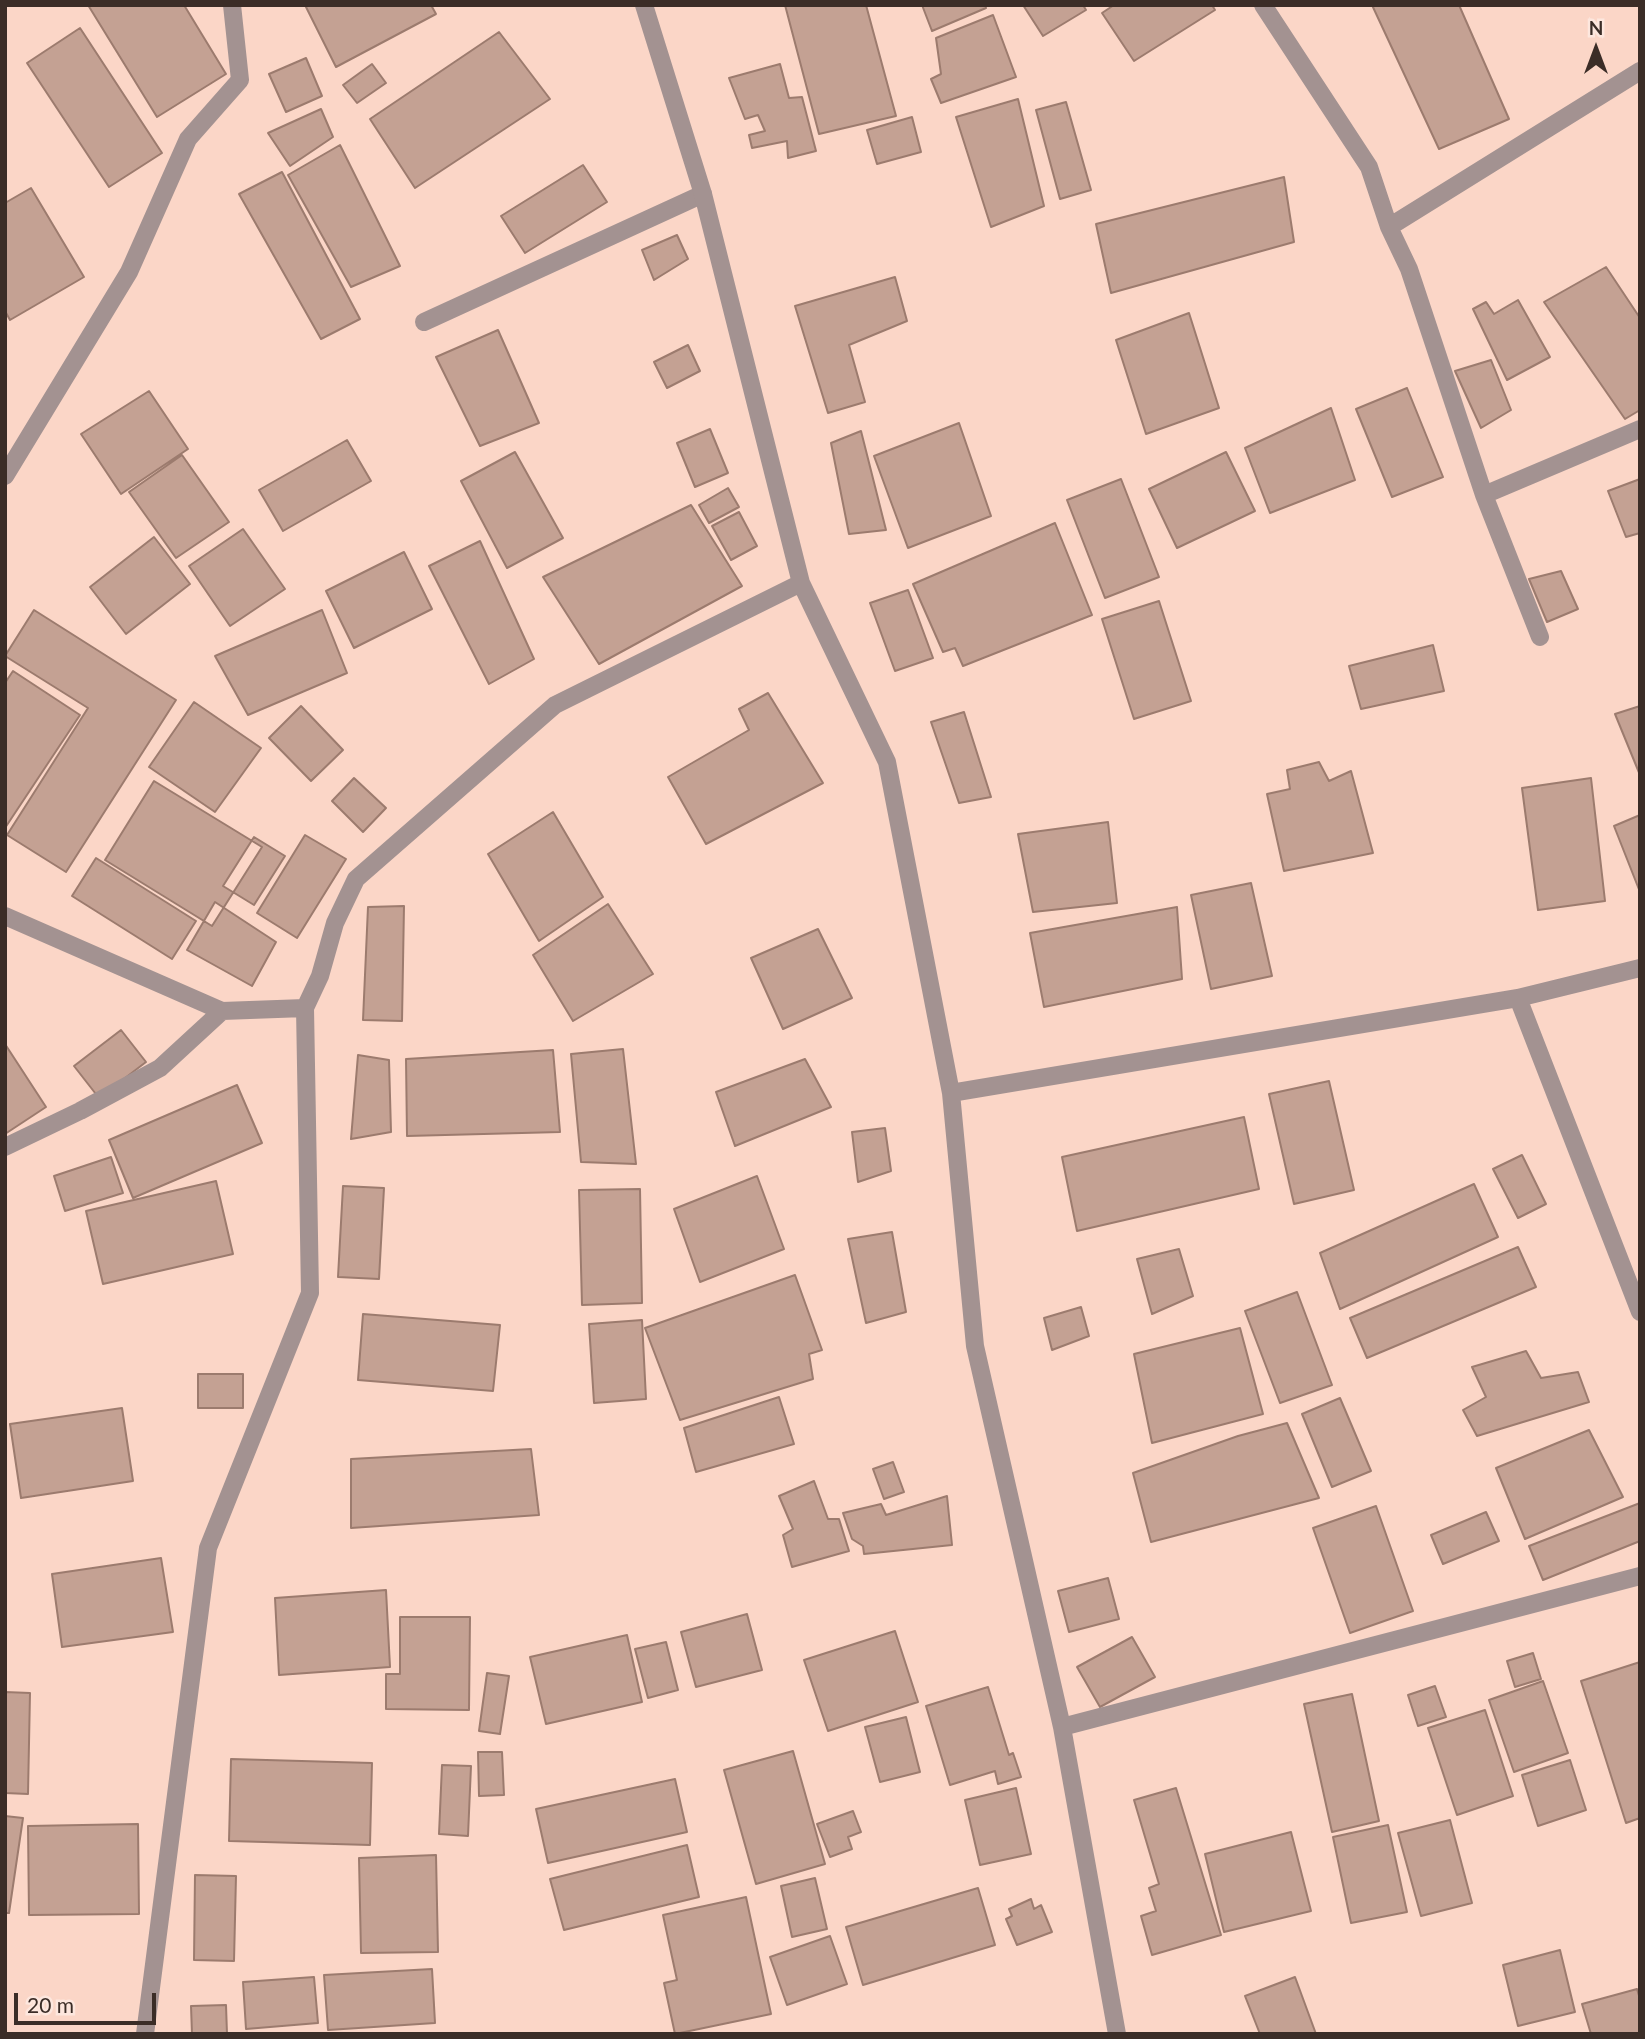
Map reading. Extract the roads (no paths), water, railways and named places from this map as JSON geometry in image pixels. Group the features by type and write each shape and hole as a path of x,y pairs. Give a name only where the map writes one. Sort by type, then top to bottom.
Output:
{"street":[{"path":"5,476 129,272 188,139 240,80 232,5"},
{"path":"644,5 703,194 801,583 887,762 951,1093 975,1346 1062,1727 1117,2034"},
{"path":"1263,5 1368,167 1389,227 1409,269 1484,495 1540,637"},
{"path":"1389,227 1640,71"},
{"path":"424,322 703,194"},
{"path":"1484,495 1640,429"},
{"path":"145,2034 208,1548 310,1293 305,1007 320,975 335,923 356,880 555,705 801,583"},
{"path":"5,916 222,1012 305,1007"},
{"path":"951,1093 1518,998 1640,968"},
{"path":"1518,998 1640,1312"},
{"path":"5,1147 160,1068 222,1012"},
{"path":"1062,1727 1640,1576"}]}
